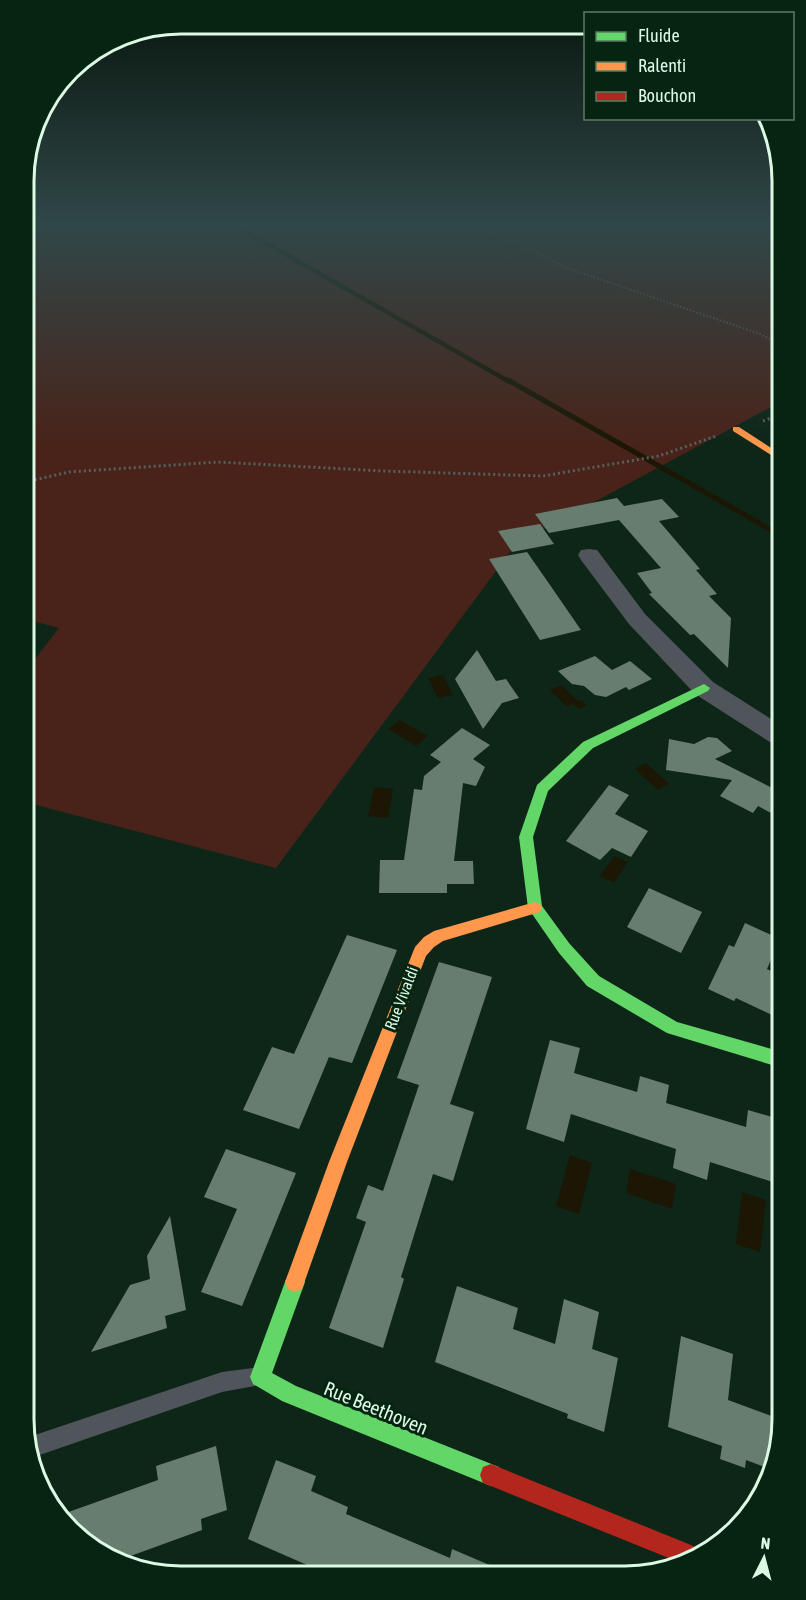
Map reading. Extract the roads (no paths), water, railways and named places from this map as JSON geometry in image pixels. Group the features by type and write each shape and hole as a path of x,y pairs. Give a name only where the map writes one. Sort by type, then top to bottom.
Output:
{"street":[{"path":"736,429 772,452"},
{"path":"589,555 638,619 704,688 772,731"},
{"path":"704,688 588,746 542,789 526,837 535,908 564,948 593,981 673,1028 771,1057"},
{"name":"Rue Vivaldi","path":"260,1377 338,1162 420,952 429,942 439,936 535,908"},
{"name":"Rue Beethoven","path":"260,1377 289,1394 683,1553"}],"lane":[{"path":"37,1445 222,1382 260,1377"}],"waterway":[{"path":"360,297 510,382"},
{"path":"508,380 772,530"}]}
